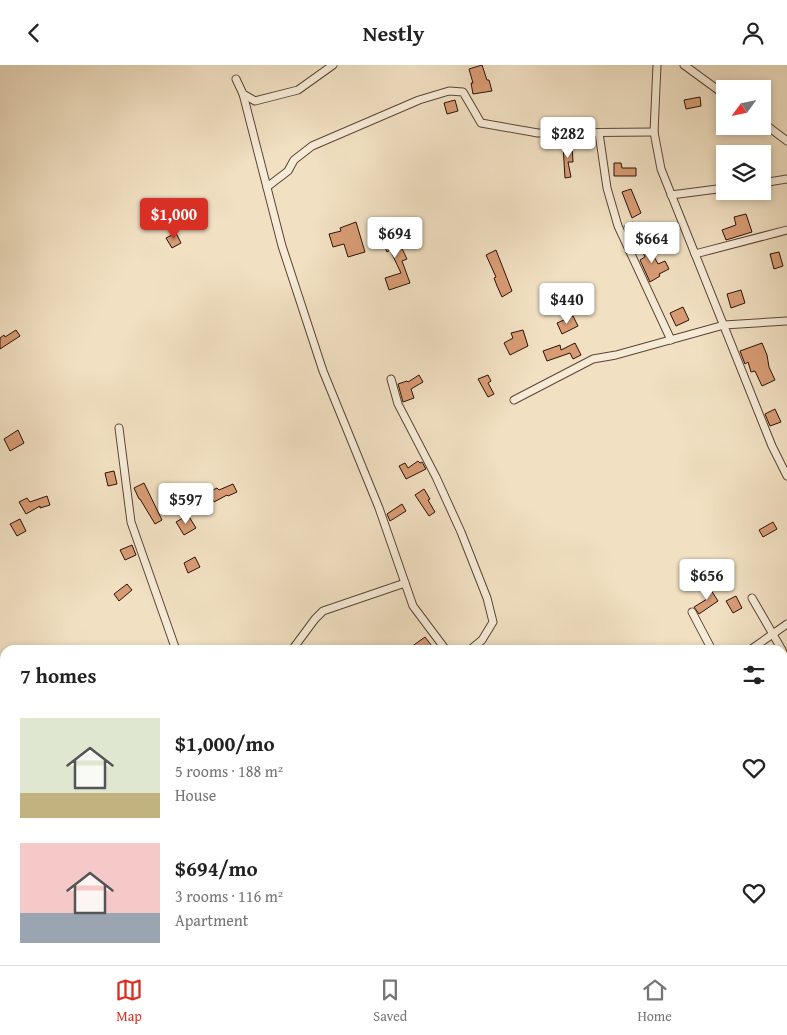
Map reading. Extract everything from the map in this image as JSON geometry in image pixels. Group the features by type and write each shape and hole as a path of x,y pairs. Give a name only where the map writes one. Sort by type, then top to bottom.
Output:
{"street":[{"path":"243,94 255,101 298,90 333,65"},
{"path":"657,65 654,132 662,169 772,446 787,475"},
{"path":"684,65 716,88"},
{"path":"236,79 243,94 282,246 323,371 379,508 413,606 442,645"},
{"path":"267,187 288,171 294,160 312,146 419,101 449,91 463,92 481,123 538,133 654,132"},
{"path":"771,129 787,141"},
{"path":"599,133 607,188 618,226 671,340"},
{"path":"771,182 787,179"},
{"path":"671,195 716,189"},
{"path":"695,255 787,230"},
{"path":"514,400 593,359 616,355 724,325 787,321"},
{"path":"391,379 398,404 436,477 461,532 487,598 493,622 482,640 476,645"},
{"path":"119,429 130,521 174,645"},
{"path":"296,645 323,611 405,583"},
{"path":"752,597 779,645"},
{"path":"692,612 709,645"},
{"path":"758,645 787,624"}],"building":[{"path":"482,65 492,91 473,94 471,83 473,83 469,69"},
{"path":"700,97 701,106 686,109 684,100"},
{"path":"455,100 458,111 447,114 444,103"},
{"path":"563,145 572,145 573,162 568,162 571,177 565,178"},
{"path":"614,163 621,163 622,168 636,168 636,176 614,176"},
{"path":"631,189 641,213 632,218 622,192"},
{"path":"746,214 752,232 726,240 722,230 736,225 734,217"},
{"path":"356,222 365,252 348,257 344,244 333,247 329,234 341,231 340,228"},
{"path":"633,222 644,242 634,247 624,226"},
{"path":"390,224 407,259 402,261 410,283 389,290 385,278 401,273 390,250 387,252 382,241 387,239 382,228"},
{"path":"176,233 181,243 172,248 166,238"},
{"path":"647,243 658,264 665,261 669,269 659,274 660,276 650,282 640,260 645,257 640,247"},
{"path":"496,250 512,291 502,297 494,278 496,277 486,255"},
{"path":"779,252 783,266 774,269 770,254"},
{"path":"741,290 745,303 731,308 727,294"},
{"path":"683,307 689,320 676,326 670,313"},
{"path":"573,316 578,326 562,334 557,323"},
{"path":"16,330 20,336 0,349 0,338"},
{"path":"523,330 528,346 510,355 504,343 513,338 511,333"},
{"path":"575,343 581,355 573,359 570,353 547,361 543,351 560,345 561,350"},
{"path":"762,343 775,380 762,386 755,371 751,372 748,362 745,364 740,351"},
{"path":"419,375 423,382 411,389 414,398 403,402 398,384 408,382"},
{"path":"488,375 491,381 488,383 494,394 488,397 478,379"},
{"path":"775,409 781,422 770,426 765,414"},
{"path":"18,430 24,443 10,451 4,439"},
{"path":"418,461 422,462 426,469 406,479 399,466 405,463 408,468"},
{"path":"114,471 117,484 108,486 105,473"},
{"path":"144,483 162,520 155,524 134,488"},
{"path":"233,484 237,492 214,502 209,492"},
{"path":"424,489 435,512 429,516 415,495"},
{"path":"47,496 50,505 40,508 40,506 26,514 19,502 27,498 30,502"},
{"path":"402,504 406,511 390,521 387,514"},
{"path":"188,515 196,528 184,535 176,522"},
{"path":"20,519 26,531 17,536 10,524"},
{"path":"773,522 777,529 763,537 759,530"},
{"path":"132,545 136,555 125,560 120,550"},
{"path":"195,557 200,567 188,573 184,563"},
{"path":"127,584 132,590 119,601 114,594"},
{"path":"709,587 718,601 699,614 694,607 707,599 702,590"},
{"path":"736,596 742,608 733,613 726,601"},
{"path":"425,637 431,645 414,645"}]}
